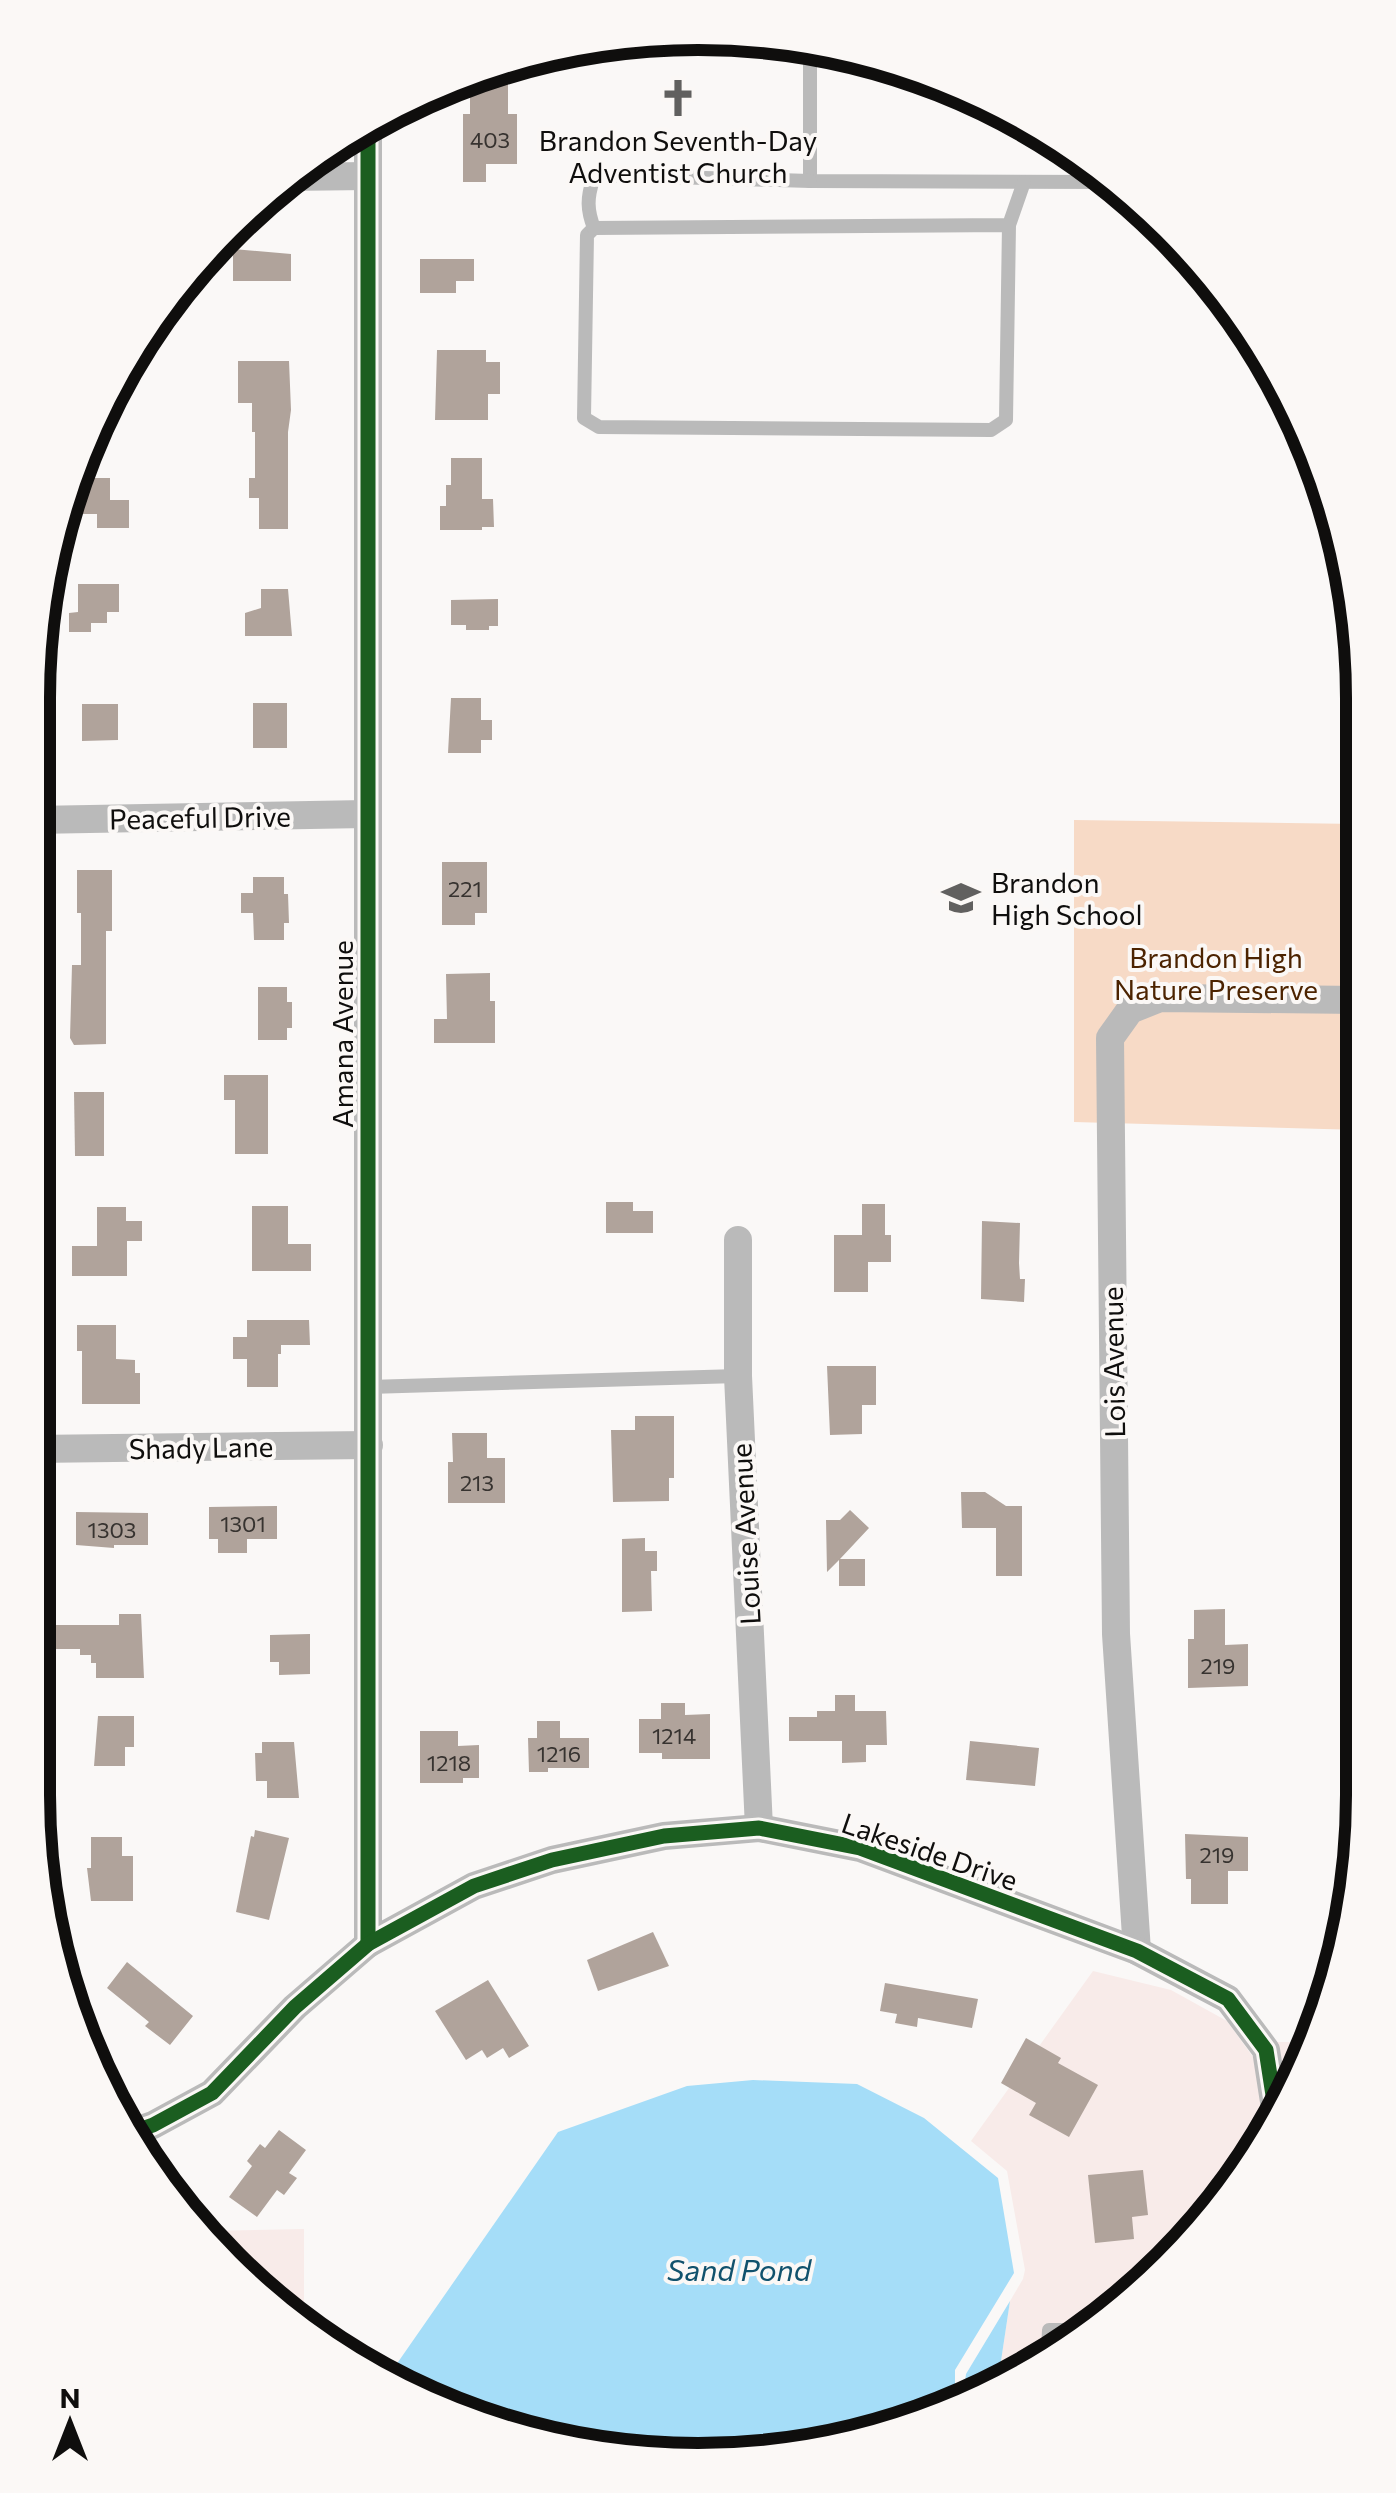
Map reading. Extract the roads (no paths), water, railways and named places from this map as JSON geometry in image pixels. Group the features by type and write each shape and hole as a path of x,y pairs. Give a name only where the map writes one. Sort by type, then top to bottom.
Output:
{"street":[{"name":"Amana Avenue","path":"368,141 368,1944"},
{"path":"314,177 368,176"},
{"name":"Peaceful Drive","path":"50,820 366,814"},
{"name":"Lois Avenue","path":"1137,1951 1116,1634 1110,1038 1130,1010 1160,998 1346,1000"},
{"name":"Louise Avenue","path":"738,1240 738,1376 758,1828"},
{"name":"Shady Lane","path":"50,1449 368,1445"},
{"name":"Lakeside Drive","path":"143,2129 212,2094 295,2008 368,1944 474,1886 552,1860 664,1836 758,1828 860,1848 1137,1951 1228,1999 1266,2050 1273,2094"}],"lane":[{"path":"810,60 810,181"},
{"path":"594,228 588,213 588,195 593,180 605,176 1089,182"},
{"path":"1009,226 594,228 586,236 584,418 599,427 991,430 1006,420 1009,226 1024,182"},
{"path":"368,1387 738,1376"}],"water":[{"name":"Sand Pond","path":"753,2080 857,2084 924,2118 998,2178 1014,2273 955,2370 955,2390 906,2409 824,2431 740,2442 656,2442 530,2421 450,2394 393,2366 558,2132 687,2086"},
{"path":"1010,2301 1000,2368 965,2385 966,2374"}],"place":[{"name":"Brandon Seventh-Day Adventist Church","path":"678,98"},
{"name":"Brandon High School","path":"961,898"}],"park label":[{"name":"Brandon High Nature Preserve","path":"1216,973"}]}
